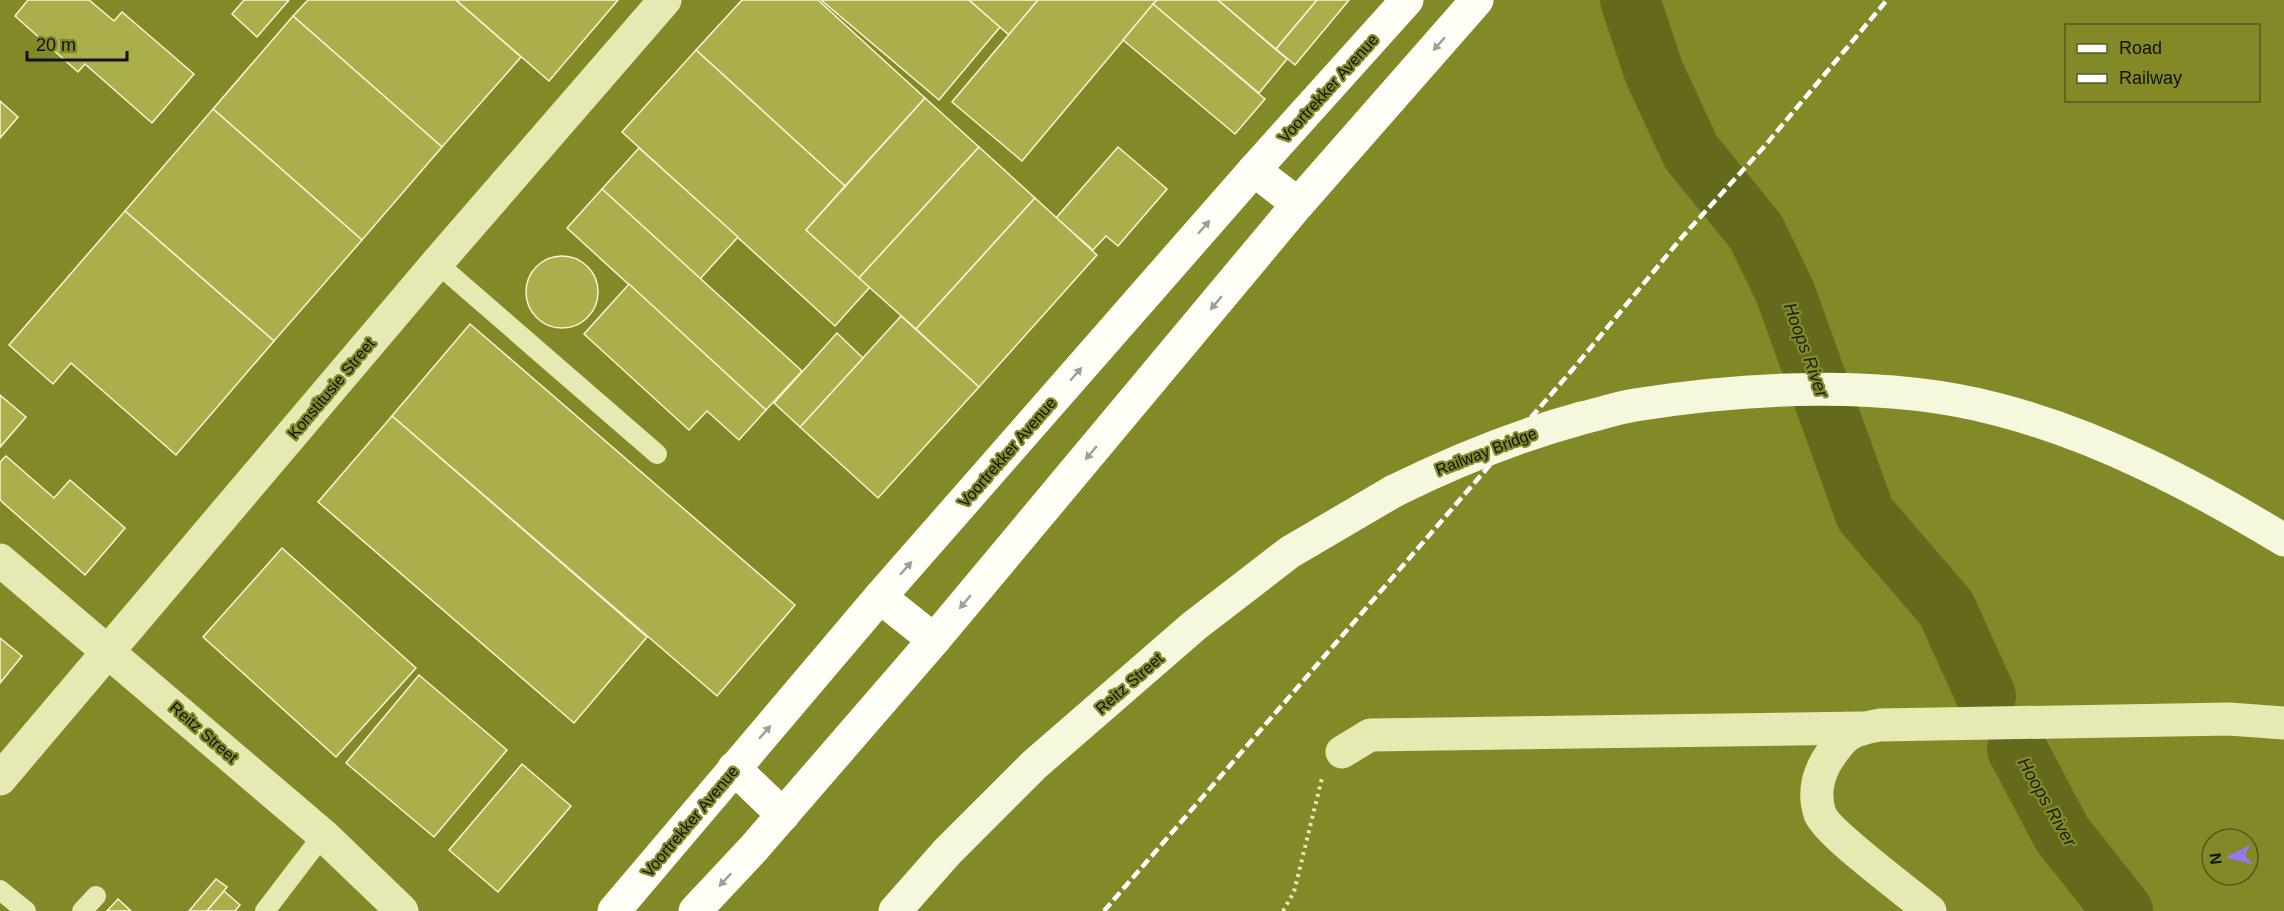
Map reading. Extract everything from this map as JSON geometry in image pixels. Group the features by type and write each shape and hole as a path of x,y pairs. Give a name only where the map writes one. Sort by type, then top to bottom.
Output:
{"main road":[{"name":"Voortrekker Avenue","path":"615,911 880,597 1254,170 1407,0"},
{"path":"695,911 783,815 934,640 1299,204 1477,0"},
{"path":"1254,170 1299,204"},
{"path":"880,597 934,640"},
{"path":"734,768 783,815"}],"street":[{"name":"Konstitusie Street","path":"0,779 437,263 665,0"},
{"name":"Railway Bridge","path":"1394,491 1493,446 1530,432 1632,405 1689,397 1791,390 1851,390 1925,396 1995,408 2072,433 2166,475 2242,514 2284,540"},
{"name":"Reitz Street","path":"895,911 947,852 1034,765 1194,626 1290,552 1394,491"},
{"name":"Reitz Street","path":"0,560 323,835 391,907"},
{"path":"1342,752 1370,735 1860,728 1880,725 2229,719 2284,723"},
{"path":"1860,728 1845,735 1818,775 1817,795 1821,816 1834,832 1930,911"}],"lane":[{"path":"437,263 657,454"},
{"path":"265,911 323,835"},
{"path":"0,890 26,911"},
{"path":"82,911 96,896"}],"path":[{"path":"1283,911 1294,891 1324,770 1342,752"}],"building":[{"path":"28,0 89,0 114,21 122,12 194,74 152,123 85,64 78,72 15,16"},
{"path":"244,0 289,0 257,37 232,14"},
{"path":"308,0 456,0 521,57 442,147 293,16"},
{"path":"456,0 618,0 549,81"},
{"path":"742,0 818,0 925,98 845,186 696,50"},
{"path":"821,0 969,0 1000,27 939,100"},
{"path":"969,0 1038,0 1009,35"},
{"path":"1038,0 1157,0 1022,161 952,102"},
{"path":"1157,0 1218,0 1287,59 1259,93 1153,4"},
{"path":"1218,0 1317,0 1276,49"},
{"path":"1317,0 1349,0 1295,65 1276,49"},
{"path":"1153,4 1265,99 1235,134 1123,40"},
{"path":"293,16 442,147 362,240 213,109"},
{"path":"696,50 845,186 806,230 870,287 835,326 622,132"},
{"path":"925,98 979,147 859,278 806,230"},
{"path":"0,101 18,117 0,138"},
{"path":"213,109 362,240 274,341 125,211"},
{"path":"979,147 1035,198 916,329 859,278"},
{"path":"1118,147 1167,189 1118,246 1106,236 1093,250 1056,218"},
{"path":"639,148 738,237 700,279 602,189"},
{"path":"602,189 802,371 766,410 567,228"},
{"path":"1035,198 1097,255 979,387 916,329"},
{"path":"125,211 274,341 176,455 71,363 53,384 9,345"},
{"path":"569,256 588,266 596,278 598,292 596,306 588,318 576,326 555,328 536,318 528,306 526,285 536,266 548,258"},
{"path":"629,284 766,410 739,440 707,411 689,430 584,334"},
{"path":"901,316 979,387 878,498 800,427"},
{"path":"470,324 795,605 717,696 392,416"},
{"path":"837,333 863,358 800,427 774,403"},
{"path":"0,395 26,417 0,447"},
{"path":"392,416 647,637 574,723 318,502"},
{"path":"6,456 54,498 70,480 125,528 85,575 0,500 0,462"},
{"path":"282,548 416,668 336,757 203,637"},
{"path":"0,638 22,656 0,683"},
{"path":"419,675 507,750 434,837 346,763"},
{"path":"522,764 571,806 498,892 449,850"},
{"path":"216,879 227,887 224,891 207,911 189,911"},
{"path":"224,891 240,905 235,911 207,911"},
{"path":"118,899 131,911 107,911"}],"waterway":[{"name":"Hoops River","path":"1630,0 1654,72 1691,152 1756,232 1785,292 1865,514 1946,608 1986,696"},
{"name":"Hoops River","path":"2017,749 2062,834 2123,911"}],"railway":[{"path":"1104,911 1573,369 1683,236 1763,148 1887,0"}]}
